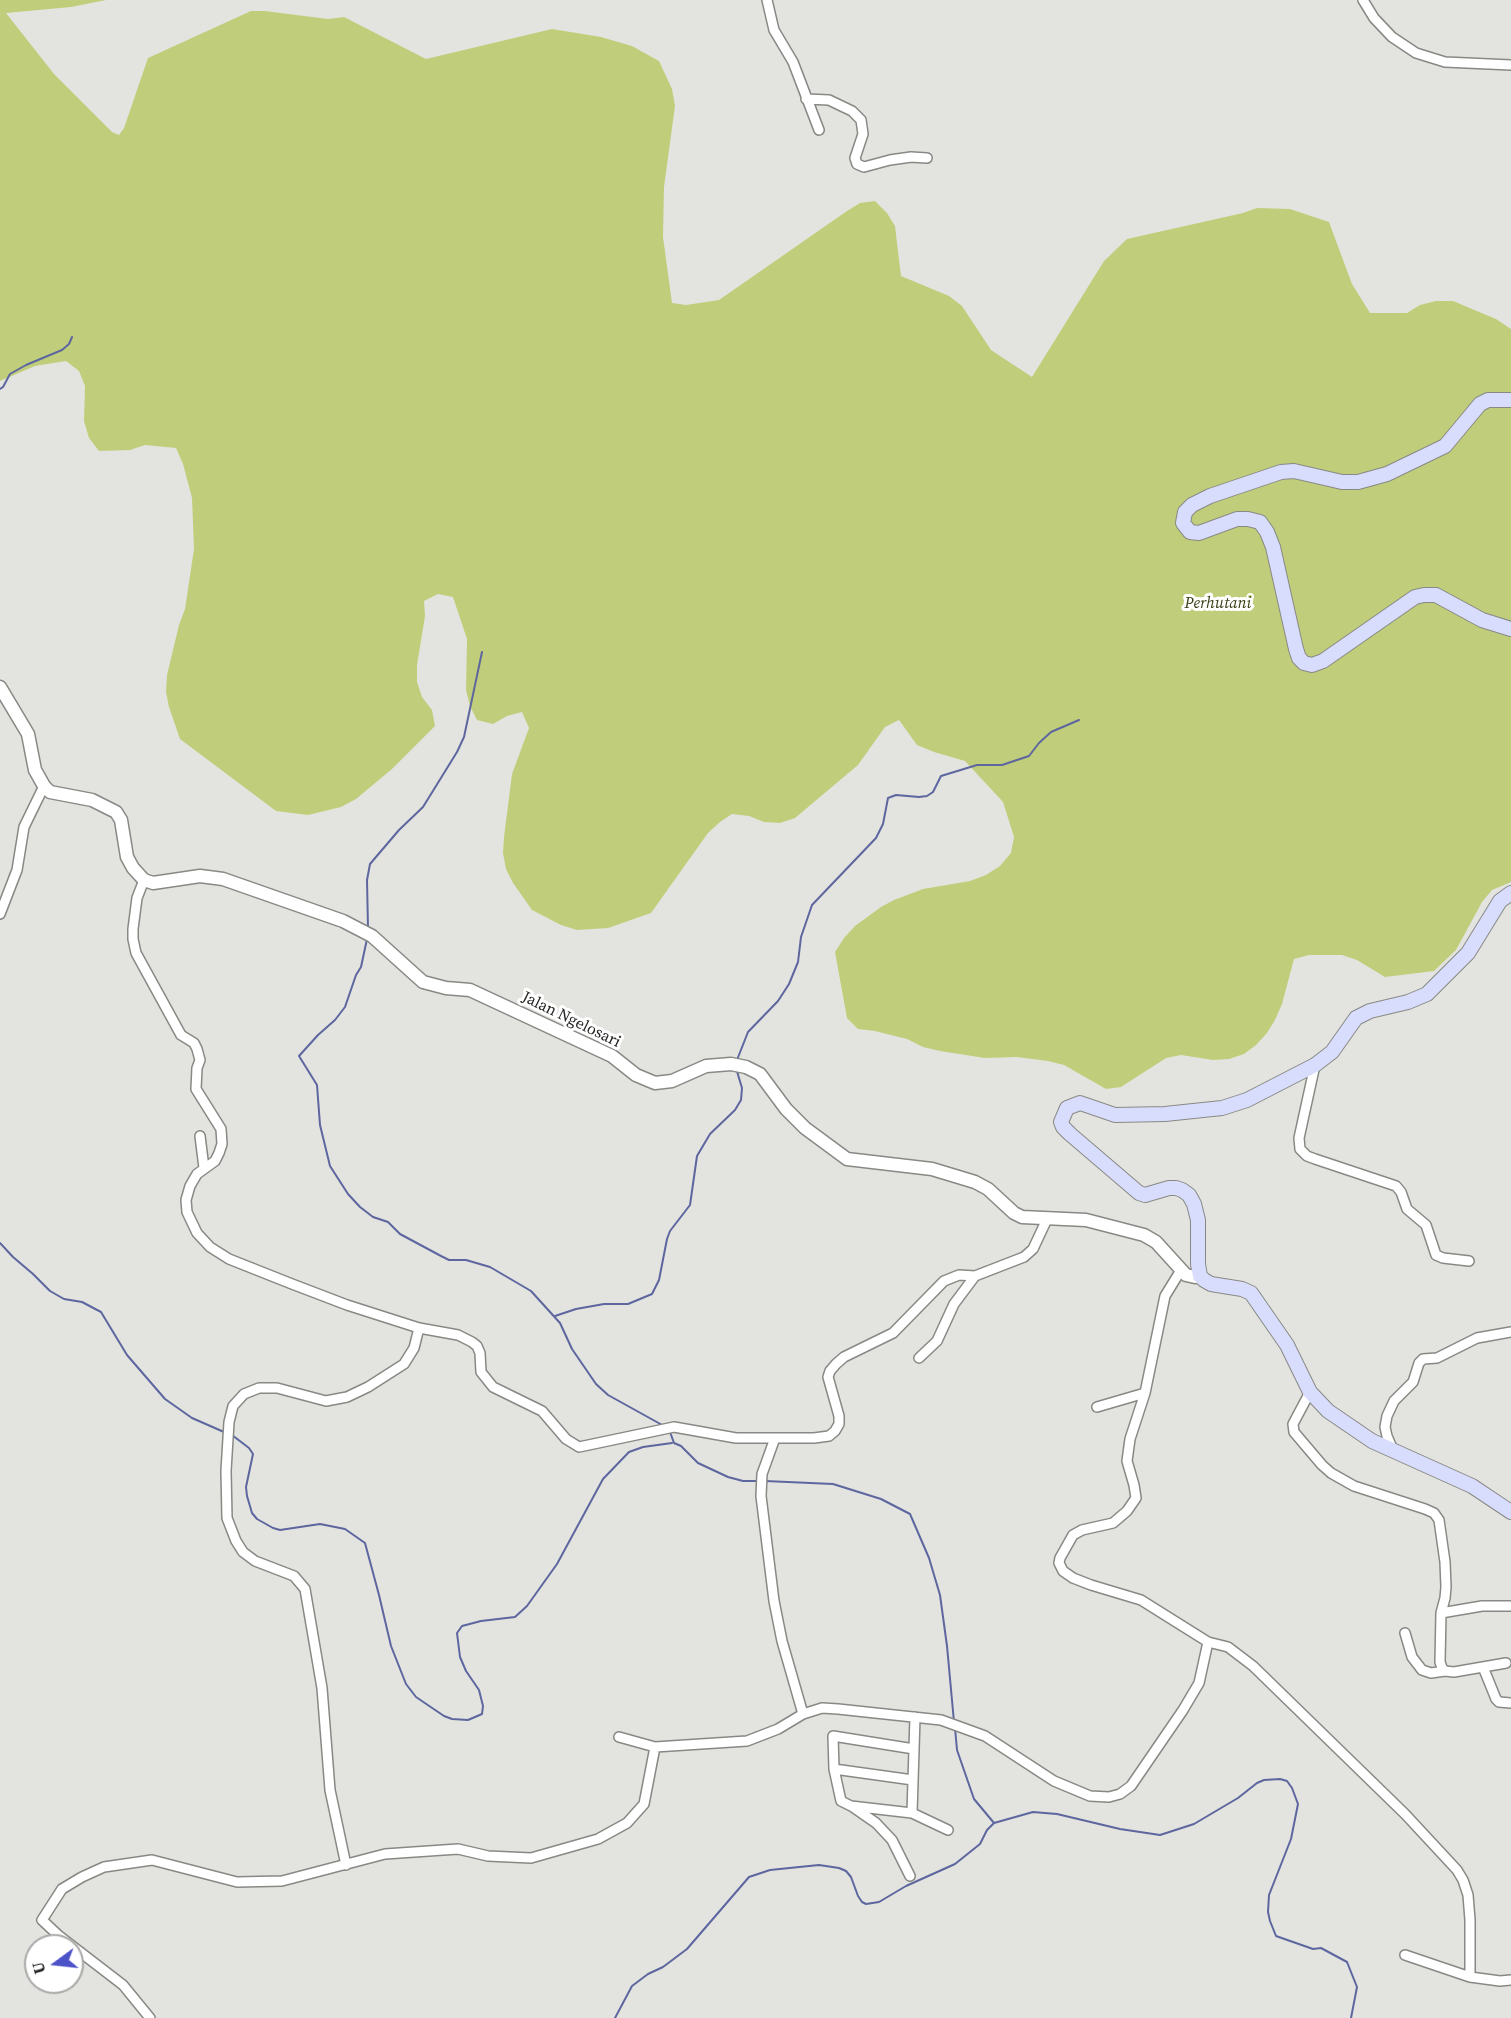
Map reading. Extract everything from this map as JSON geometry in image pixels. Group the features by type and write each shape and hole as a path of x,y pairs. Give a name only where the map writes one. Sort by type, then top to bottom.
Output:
{"main road":[{"path":"1511,400 1488,400 1480,404 1445,446 1387,474 1358,482 1342,482 1294,471 1281,472 1210,496 1192,505 1185,512 1183,524 1186,529 1199,533 1237,519 1260,522 1267,531 1273,548 1296,649 1299,658 1304,663 1312,665 1323,661 1415,597 1424,595 1436,594 1482,620 1511,629"},
{"path":"1511,893 1500,901 1468,953 1427,994 1408,1002 1370,1011 1356,1018 1332,1052 1315,1065 1247,1100 1222,1108 1165,1114 1114,1115 1080,1103 1073,1104 1065,1111 1062,1119 1063,1127 1134,1190 1145,1195 1176,1188 1189,1196 1194,1204 1198,1220 1200,1276 1211,1284 1242,1289 1251,1293 1287,1346 1310,1392 1328,1411 1372,1440 1472,1486 1511,1512"}],"street":[{"path":"767,0 774,30 793,62 819,130"},
{"path":"1363,0 1374,18 1392,37 1416,53 1445,62 1511,65"},
{"path":"806,99 829,100 852,111 861,120 863,134 855,158 857,164 864,167 890,160 911,157 927,158"},
{"path":"0,687 28,734 35,770 44,786 50,792 92,800 116,812 121,820 127,857 144,880 137,898 133,929 136,953 181,1035 194,1043 197,1049 200,1060 197,1068 196,1089 221,1129 222,1144 219,1154 215,1161 197,1174 186,1200 187,1212 197,1233 210,1247 229,1259 292,1284 347,1305 419,1328 458,1335 472,1342 480,1353 481,1371 493,1387 542,1411 566,1439 579,1447 674,1427 736,1438 822,1438 835,1431 839,1424 839,1416 828,1383 830,1371 844,1357 893,1333 944,1281 959,1275 975,1276 1024,1257 1033,1249 1048,1217"},
{"path":"0,914 17,870 23,830 44,786"},
{"name":"Jalan Ngelosari","path":"144,880 153,883 200,876 223,879 343,921 368,933 423,982 446,988 470,990 489,998 612,1056 645,1080 655,1083 672,1081 706,1066 731,1064 746,1067 760,1074 786,1109 805,1128 847,1159 933,1169 975,1182 988,1189 1014,1213 1022,1216 1086,1220 1144,1235 1156,1242 1181,1270"},
{"path":"1315,1065 1299,1138 1300,1149 1315,1160 1396,1186 1401,1192 1407,1209 1428,1227 1436,1255 1469,1261"},
{"path":"200,1136 204,1167"},
{"path":"1200,1276 1191,1277 1181,1270 1164,1296 1145,1393 1130,1439 1127,1461 1136,1498 1127,1511 1113,1523 1082,1530 1073,1535 1059,1563 1063,1571 1073,1578 1141,1600 1208,1642 1228,1647 1253,1666 1405,1814 1457,1870 1468,1895 1470,1977"},
{"path":"919,1358 937,1341 954,1304 975,1276"},
{"path":"346,1865 330,1790 322,1688 305,1589 294,1576 255,1561 243,1552 236,1540 227,1518 226,1446 229,1422 233,1406 244,1394 259,1388 277,1388 326,1401 347,1397 368,1387 404,1364 414,1348 419,1328"},
{"path":"1393,1450 1385,1427 1387,1416 1394,1401 1413,1382 1419,1363 1423,1359 1437,1358 1477,1338 1511,1332"},
{"path":"1310,1392 1293,1424 1294,1432 1322,1465 1354,1486 1425,1509 1434,1513 1439,1520 1446,1587 1441,1613 1440,1662 1445,1671"},
{"path":"1097,1407 1145,1393"},
{"path":"774,1438 762,1474 761,1496 774,1601 782,1641 803,1714"},
{"path":"1441,1613 1482,1606 1511,1606"},
{"path":"1404,1633 1412,1657 1422,1670 1431,1673 1454,1672 1506,1663"},
{"path":"619,1737 655,1747 747,1741 778,1729 803,1714 822,1708 941,1720 985,1736 1054,1781 1090,1796 1109,1797 1120,1794 1131,1786 1183,1710 1199,1683 1208,1642"},
{"path":"1484,1666 1496,1699 1499,1702 1511,1703"},
{"path":"912,1813 915,1717"},
{"path":"910,1876 892,1840 876,1823 841,1802 834,1769 833,1736 914,1749"},
{"path":"150,2018 123,1985 42,1920 62,1889 82,1877 104,1867 152,1860 237,1882 282,1881 385,1854 458,1849 488,1856 531,1858 598,1839 627,1823 644,1804 655,1747"},
{"path":"834,1769 913,1780"},
{"path":"851,1806 912,1813 948,1830"},
{"path":"1405,1955 1470,1977 1500,1982 1511,1980"}],"green space":[{"name":"Perhutani","path":"0,0 106,0 71,7 6,13 54,74 112,132 119,135 124,128 148,58 251,11 328,19 344,17 426,59 552,29 601,37 632,46 659,61 672,89 675,106 664,187 663,237 672,303 686,305 719,300 847,211 860,203 875,201 887,213 895,226 901,276 949,296 962,306 991,350 1032,377 1104,261 1127,239 1257,208 1290,209 1329,222 1352,284 1370,313 1407,313 1420,305 1436,301 1453,301 1496,319 1511,329 1511,882 1492,890 1482,902 1456,950 1434,971 1385,977 1357,960 1342,955 1309,955 1294,959 1282,1004 1275,1020 1267,1033 1244,1054 1229,1059 1213,1060 1181,1055 1166,1058 1121,1087 1106,1089 1064,1065 1017,1057 985,1058 940,1051 923,1047 907,1039 858,1029 847,1018 835,952 855,926 894,900 923,889 970,881 986,875 1000,866 1011,853 1014,837 1003,802 965,761 917,745 899,720 885,727 858,765 795,818 780,823 764,822 749,816 732,814 720,822 708,833 651,913 608,928 577,930 561,925 532,910 506,869 503,853 504,837 512,774 529,728 522,712 507,716 493,724 477,720 466,690 467,639 453,597 438,594 424,601 425,616 417,665 417,682 422,697 432,710 435,726 392,769 356,799 341,807 308,815 276,811 180,739 169,707 166,692 167,675 185,609 194,549 192,498 176,448 145,445 130,450 99,451 89,438 84,421 85,386 79,371 66,361 35,366 0,381"}],"waterway":[{"path":"0,389 10,374 62,350 69,344 72,337"},
{"path":"368,928 367,880 370,864 399,830 423,807 457,752 464,737 482,652"},
{"path":"737,1060 748,1032 778,1001 789,984 798,962 801,937 812,905 876,838 883,824 888,798 896,795 927,796 933,792 941,776 977,765 1002,765 1029,756 1051,732 1079,720"},
{"path":"367,939 361,967 345,1007 299,1056 317,1085 320,1125 330,1166 348,1194 360,1207 373,1217 388,1222 400,1234 449,1260 466,1260 490,1267 531,1291 560,1323 572,1349 596,1384 608,1395 664,1426"},
{"path":"555,1316 576,1309 604,1304 628,1304 652,1294 659,1280 670,1231 690,1205 697,1156 710,1134 735,1110 741,1100 742,1088 736,1068"},
{"path":"0,1243 50,1291 64,1299 82,1302 101,1312 127,1355 165,1399 192,1418 224,1432"},
{"path":"670,1432 674,1443 681,1446 698,1463 728,1477 743,1481 759,1481"},
{"path":"232,1435 253,1454 246,1487 252,1513 257,1519 280,1530 320,1524 345,1529 365,1543 391,1646 406,1684 416,1697 444,1716 468,1720 482,1714 483,1706 479,1690 460,1657 457,1633 462,1626 515,1617 527,1606 557,1564 603,1479 629,1452 643,1447 672,1443"},
{"path":"765,1481 833,1484 881,1499 910,1514 929,1558 940,1595 954,1722"},
{"path":"955,1728 957,1750 974,1799 994,1823 1033,1812 1057,1814 1120,1829 1160,1835 1194,1824 1264,1780 1287,1781 1298,1804 1291,1839 1269,1895 1270,1921 1276,1936 1313,1949 1321,1948 1347,1962 1357,1987 1351,2018"},
{"path":"615,2018 632,1986 687,1949 749,1877 770,1870 819,1865 839,1868 851,1877 862,1902 866,1904 879,1902 906,1886 955,1864 980,1844 987,1830 994,1823"}]}
